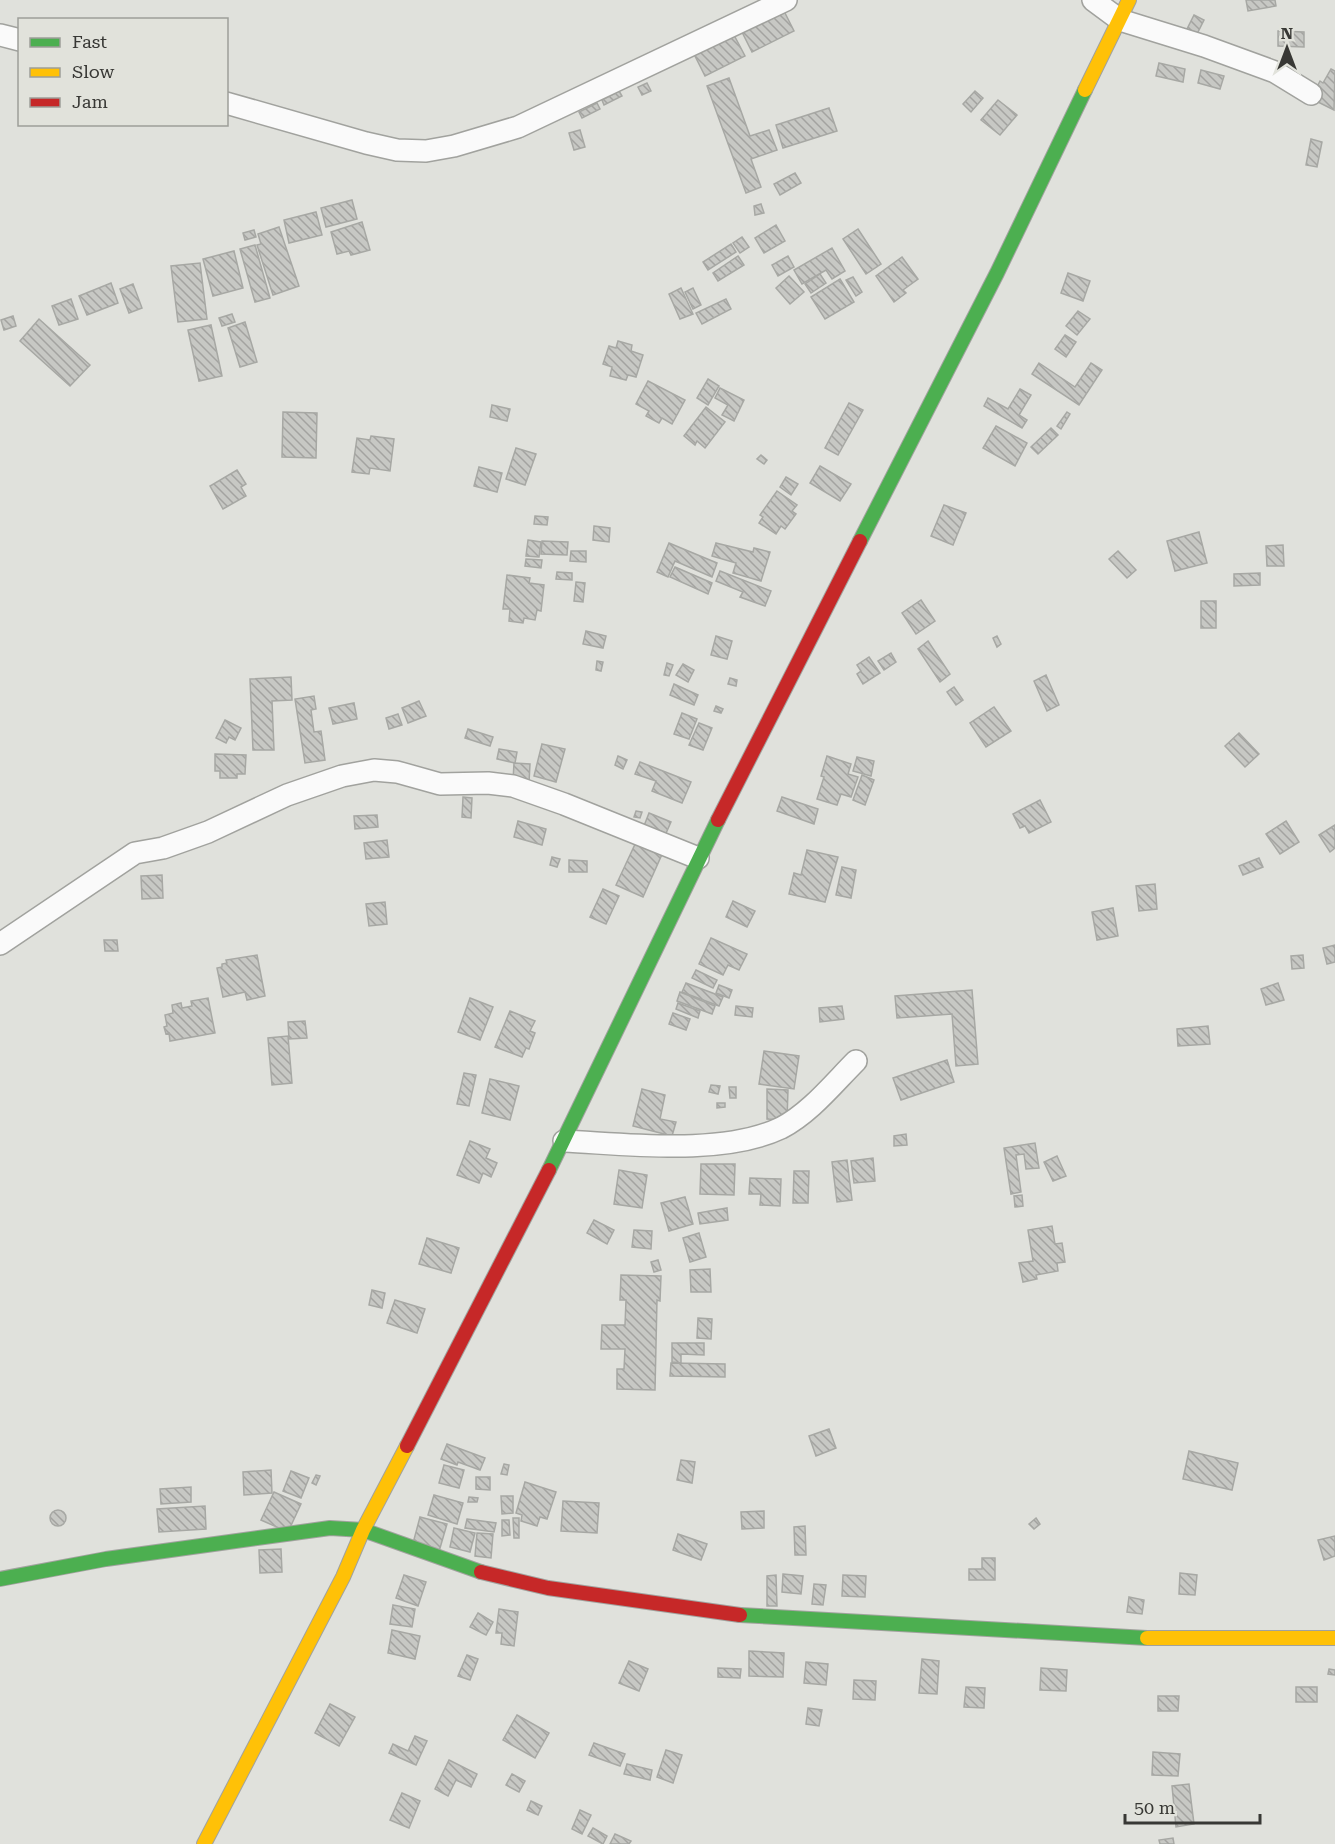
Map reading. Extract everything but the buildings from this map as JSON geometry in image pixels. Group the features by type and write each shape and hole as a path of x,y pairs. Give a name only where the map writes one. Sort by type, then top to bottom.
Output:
{"main road":[{"path":"204,1844 343,1577 363,1530 564,1141 698,858 997,273 1129,0"},
{"path":"0,1579 106,1559 330,1528 363,1530 475,1571 548,1588 739,1615 1151,1638 1335,1638"}],"street":[{"path":"228,104 397,150 426,151 454,146 518,127 786,0"},
{"path":"1093,0 1120,20 1204,46 1275,72 1311,94"},
{"path":"0,34 18,39"},
{"path":"0,944 135,852 163,848 218,827 287,795 342,776 374,770 397,772 440,784 488,783 513,786 698,858"},
{"path":"564,1141 697,1146 728,1144 758,1137 782,1127 803,1113 856,1061"}],"traffic: fast":[{"path":"860,541 997,273 1085,90"},
{"path":"549,1170 718,820"},
{"path":"0,1579 106,1559 330,1528 363,1530 481,1572"},
{"path":"740,1615 1147,1638"}],"traffic: slow":[{"path":"1085,90 1129,0"},
{"path":"204,1844 343,1577 363,1530 407,1446"},
{"path":"1147,1638 1335,1638"}],"traffic: jam":[{"path":"718,820 860,541"},
{"path":"407,1446 549,1170"},
{"path":"481,1572 548,1588 740,1615"}]}
